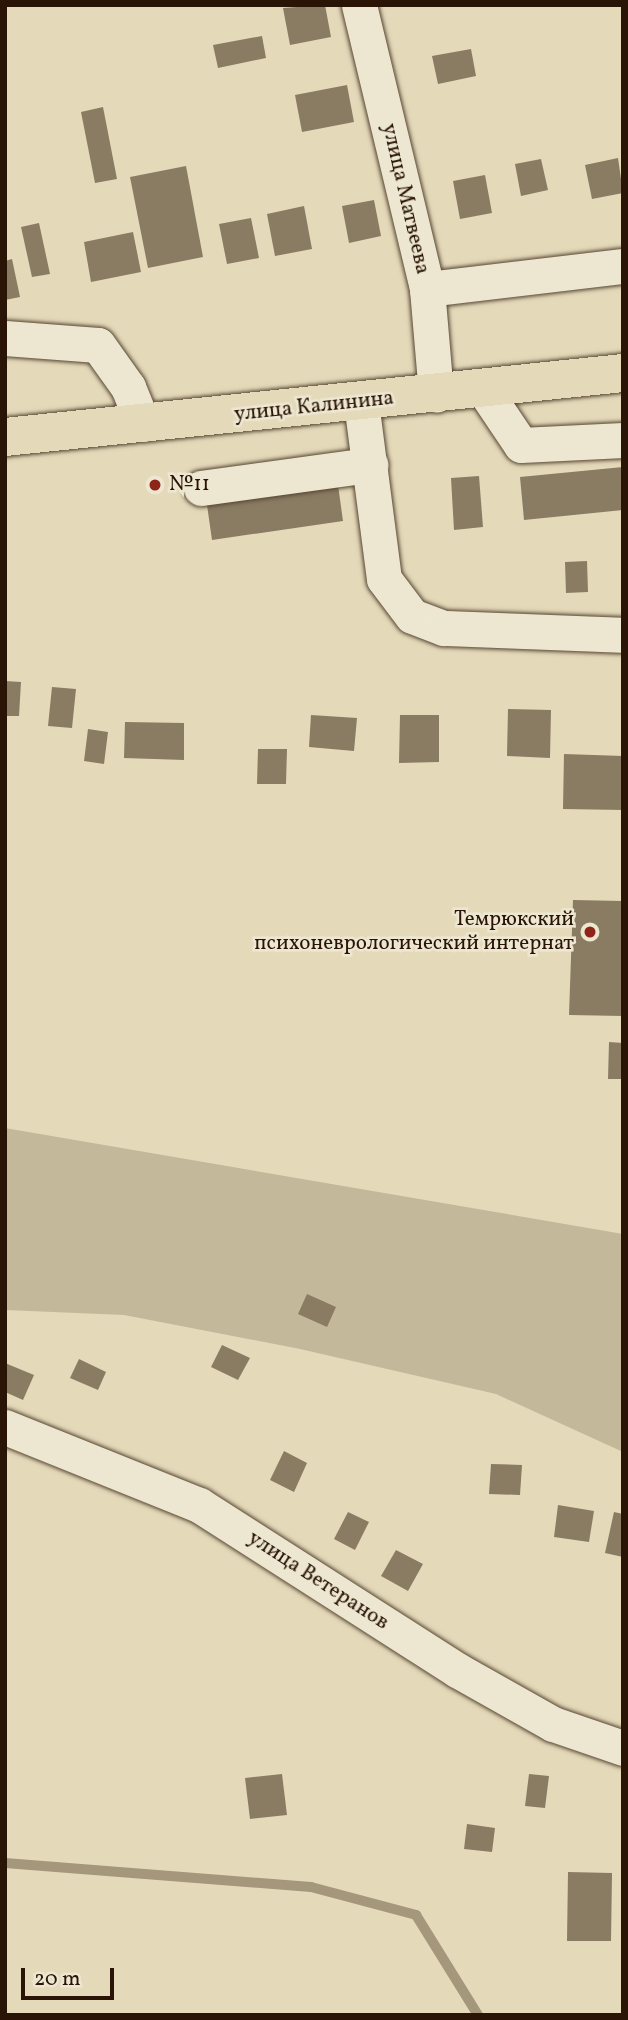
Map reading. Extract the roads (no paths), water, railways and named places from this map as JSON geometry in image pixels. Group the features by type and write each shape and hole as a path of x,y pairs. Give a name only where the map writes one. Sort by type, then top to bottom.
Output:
{"main road":[{"name":"улица Калинина","path":"5,437 436,395 623,373"}],"street":[{"name":"улица Матвеева","path":"359,5 427,289 436,395"},
{"path":"427,289 623,266"},
{"path":"5,338 98,345 128,387 143,424"},
{"path":"484,390 521,445 623,440"},
{"path":"361,402 384,579 396,600 412,616 444,628 623,635"},
{"path":"201,488 370,465"},
{"name":"улица Ветеранов","path":"5,1427 200,1505 457,1670 553,1724 623,1748"}],"waterway":[{"path":"5,1863 311,1887 416,1915 478,2015"}],"place":[{"name":"№11","path":"155,485"},
{"name":"Темрюкский психоневрологический интернат","path":"590,932"}]}
